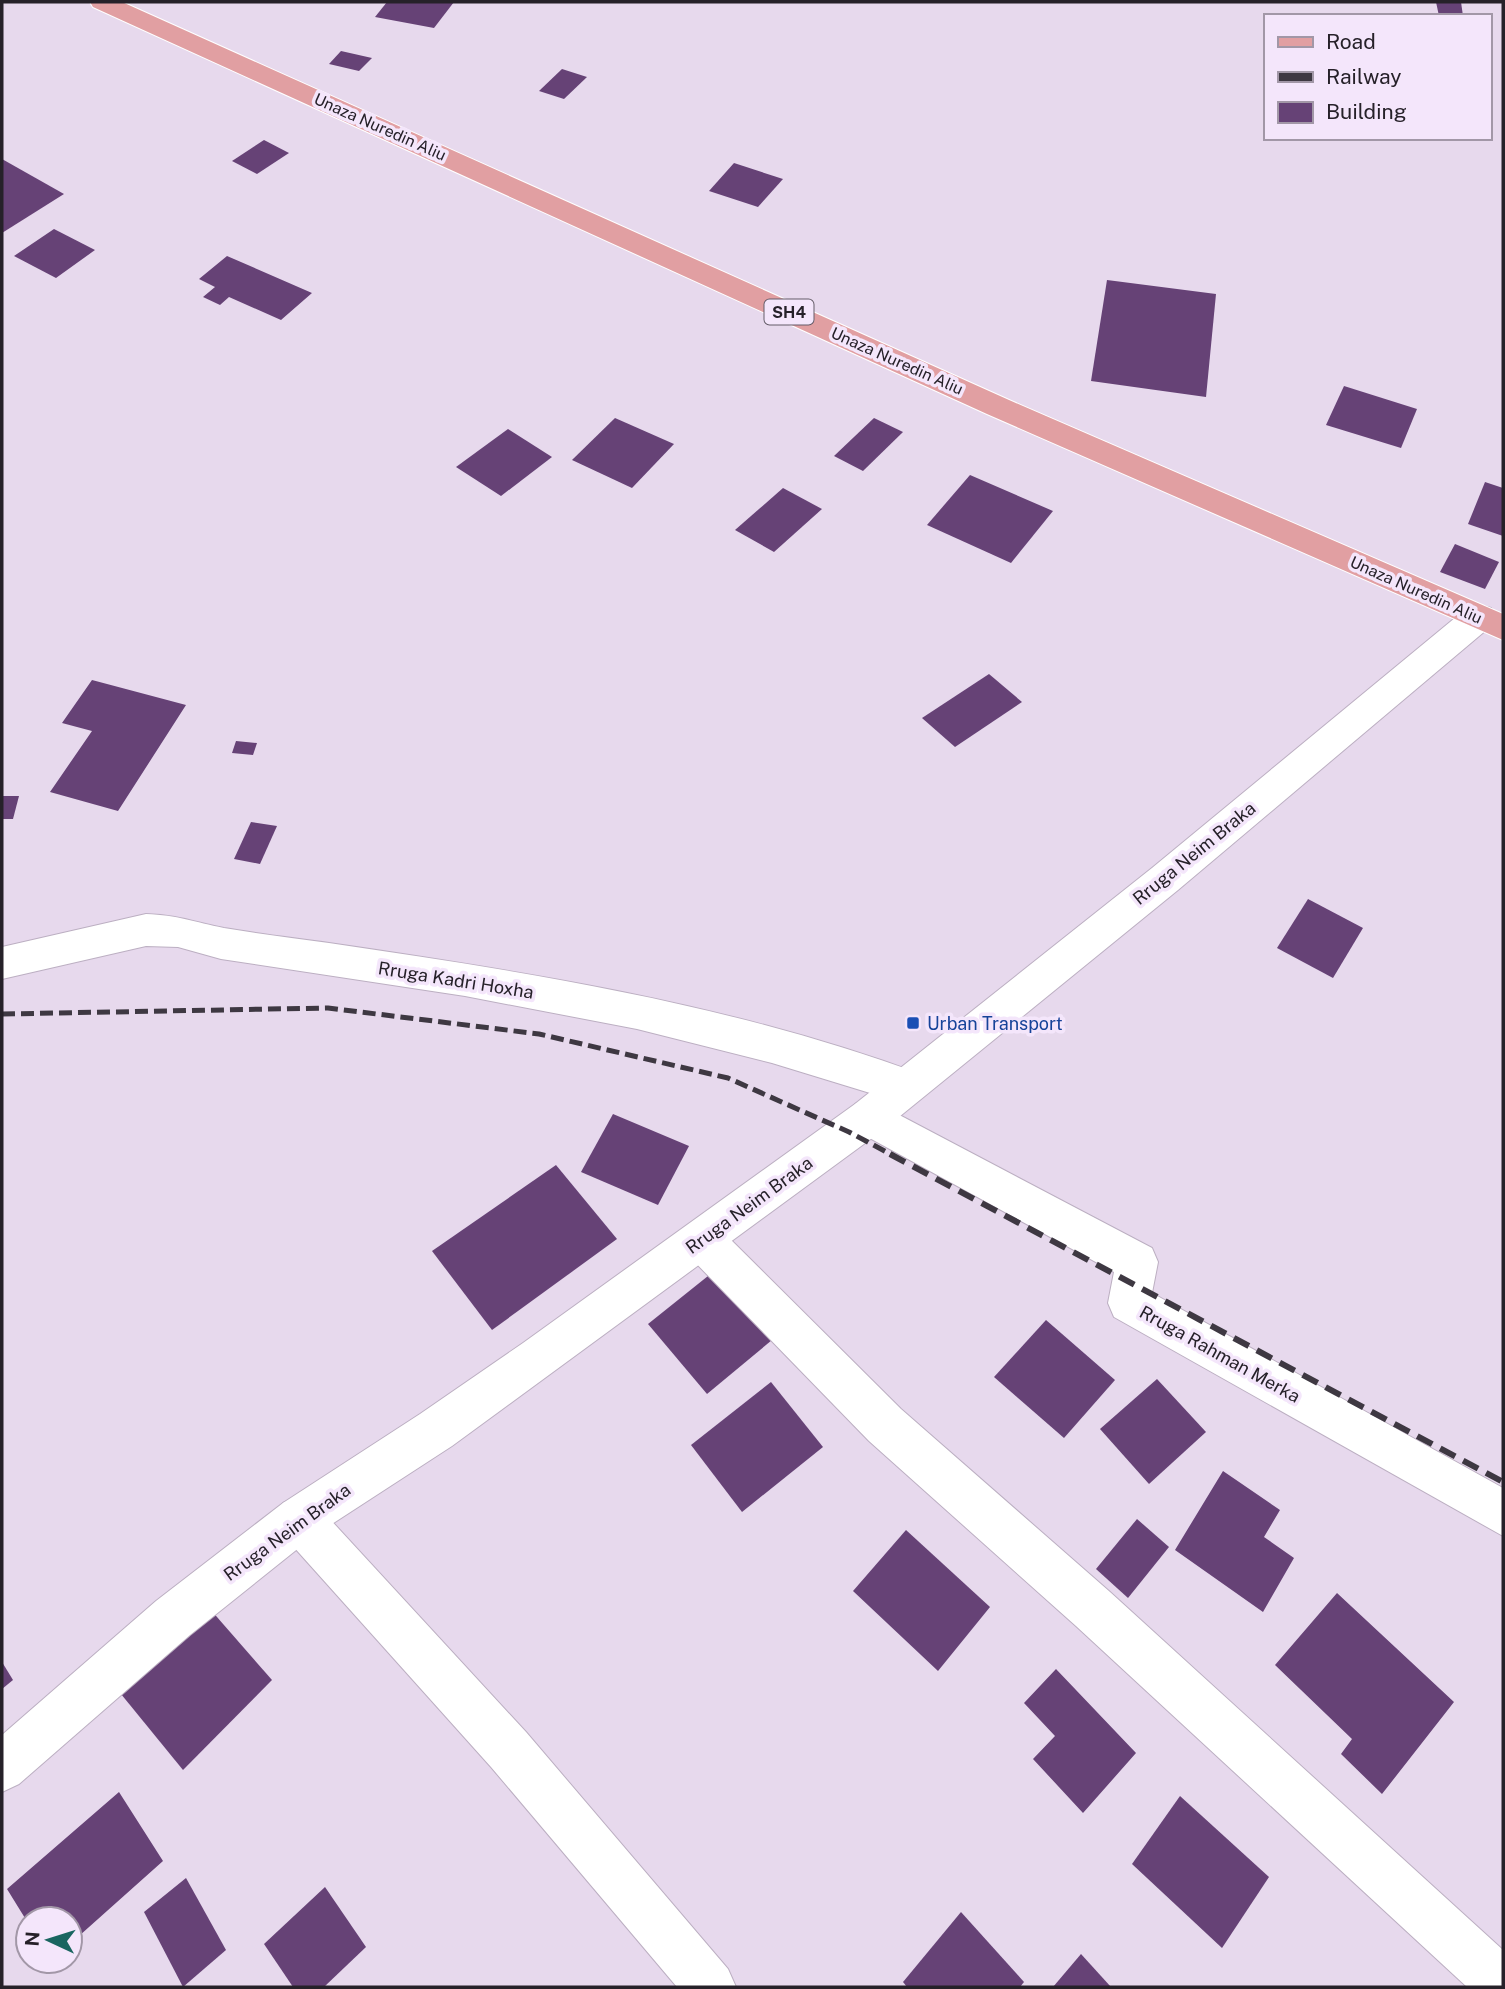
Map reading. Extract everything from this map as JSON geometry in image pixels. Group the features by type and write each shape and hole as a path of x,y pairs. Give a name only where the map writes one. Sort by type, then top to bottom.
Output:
{"main road":[{"name":"Unaza Nuredin Aliu","path":"102,2 998,407 1491,623"}],"street":[{"name":"Rruga Neim Braka","path":"2,1767 173,1618 299,1519 436,1430 869,1117 1165,878 1491,623"},
{"name":"Rruga Kadri Hoxha","path":"2,963 146,930 178,931 221,943 534,992 642,1014 824,1059 906,1086"},
{"name":"Rruga Rahman Merka","path":"869,1117 1137,1262 1129,1303 1503,1513"},
{"path":"702,1240 885,1425 1093,1609 1503,1985"},
{"path":"299,1519 490,1727 625,1881 710,1987"}],"building":[{"path":"387,2 454,2 434,28 375,17"},
{"path":"1436,2 1461,2 1463,14 1439,14"},
{"path":"341,51 372,58 359,71 329,64"},
{"path":"562,69 587,77 564,99 539,91"},
{"path":"264,140 289,153 257,174 232,161"},
{"path":"2,159 64,194 2,233"},
{"path":"734,163 783,179 758,207 709,191"},
{"path":"54,229 95,250 56,278 14,256"},
{"path":"227,256 312,293 281,320 229,297 220,305 203,297 215,287 199,279"},
{"path":"1107,280 1216,294 1206,397 1091,381"},
{"path":"1344,386 1417,409 1401,448 1326,425"},
{"path":"615,418 674,444 632,488 572,460"},
{"path":"874,418 903,432 863,471 834,456"},
{"path":"508,429 552,457 501,496 456,467"},
{"path":"970,475 1053,511 1011,563 927,525"},
{"path":"1485,482 1503,488 1503,536 1468,524"},
{"path":"783,488 822,509 774,552 735,530"},
{"path":"1455,544 1499,562 1485,589 1440,572"},
{"path":"989,674 1022,702 955,747 922,718"},
{"path":"92,680 186,705 118,811 50,792 92,731 62,723"},
{"path":"236,741 257,743 253,755 232,753"},
{"path":"2,796 19,796 13,819 2,819"},
{"path":"251,822 277,826 260,864 234,859"},
{"path":"1308,899 1363,928 1333,978 1277,948"},
{"path":"613,1114 689,1146 658,1205 581,1172"},
{"path":"556,1165 617,1239 492,1330 432,1251"},
{"path":"713,1272 772,1340 707,1394 648,1324"},
{"path":"1046,1320 1115,1380 1064,1438 994,1377"},
{"path":"1157,1379 1206,1432 1149,1484 1100,1429"},
{"path":"771,1382 823,1447 742,1512 691,1445"},
{"path":"1223,1471 1280,1510 1264,1537 1294,1558 1263,1612 1175,1550"},
{"path":"1137,1519 1169,1547 1128,1598 1096,1569"},
{"path":"906,1530 990,1607 938,1671 853,1591"},
{"path":"1337,1593 1454,1702 1382,1794 1341,1754 1352,1739 1275,1665"},
{"path":"210,1609 272,1680 183,1770 121,1694"},
{"path":"2,1662 13,1680 2,1689"},
{"path":"1056,1669 1136,1753 1083,1813 1033,1759 1055,1736 1024,1703"},
{"path":"119,1792 163,1861 84,1932 84,1905 17,1905 7,1889"},
{"path":"1180,1796 1269,1877 1222,1948 1132,1864"},
{"path":"186,1878 226,1950 183,1987 144,1912"},
{"path":"325,1887 366,1947 324,1987 293,1987 264,1944"},
{"path":"961,1912 1024,1982 1020,1987 907,1987 903,1982"},
{"path":"1081,1954 1111,1987 1053,1987"}],"railway":[{"path":"2,1014 328,1008 539,1034 728,1078 849,1132 894,1156"},
{"path":"890,1154 1503,1482"}],"place":[{"name":"Urban Transport","path":"913,1023"}]}
